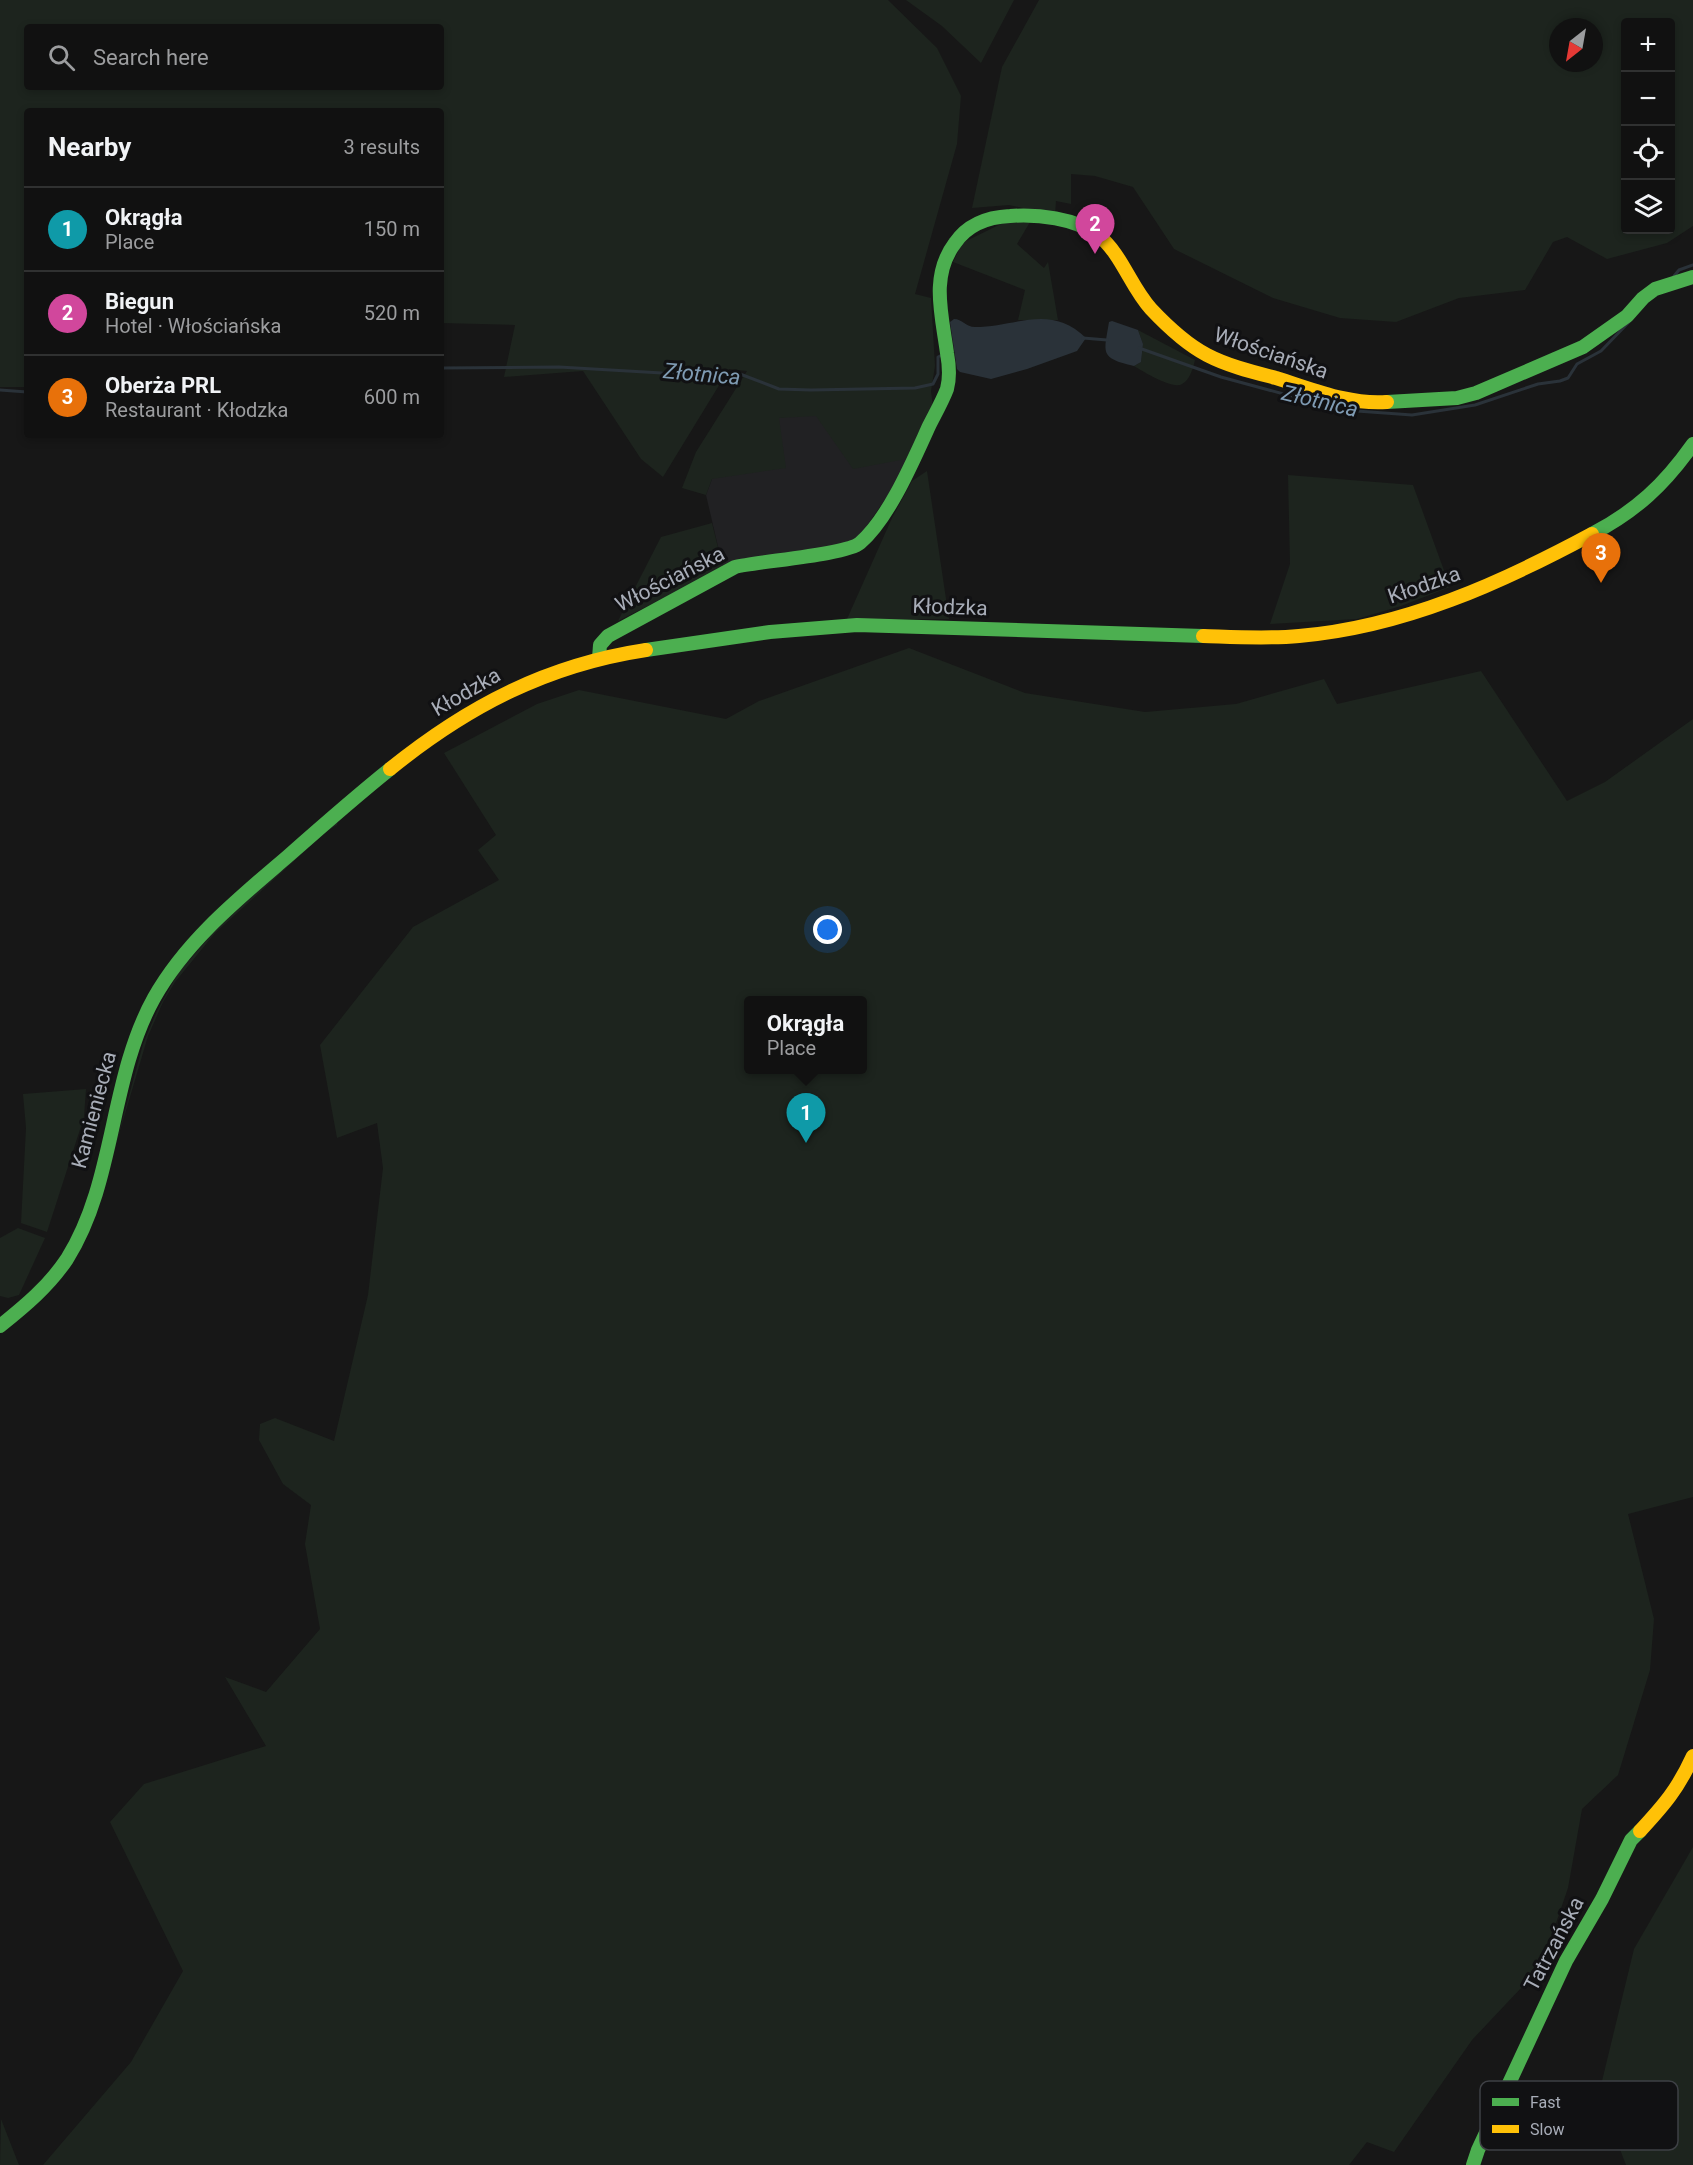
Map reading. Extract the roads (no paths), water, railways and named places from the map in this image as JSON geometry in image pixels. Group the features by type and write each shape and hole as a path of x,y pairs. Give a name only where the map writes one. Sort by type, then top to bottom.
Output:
{"main road":[{"name":"Włościańska","path":"599,658 598,649 601,641 608,636 735,567 755,562 841,551 858,545 906,476 947,388 950,373 948,352 939,309 939,284 943,265 955,242 966,230 990,217 1034,217 1076,224 1089,229 1105,240 1116,254 1146,302 1193,347 1207,355 1320,393 1376,404 1457,398 1476,393 1583,347 1628,316 1643,297 1655,289 1693,277"},
{"name":"Kłodzka","path":"232,905 366,787 436,734 474,709 510,690 559,670 599,658 764,632 857,625 1238,637 1300,636 1362,627 1415,613 1458,598 1595,533 1620,519 1651,496 1669,478 1693,444"},
{"name":"Kamieniecka","path":"0,1326 38,1294 66,1261 81,1233 89,1208 132,1046 141,1023 173,969 190,947 232,905"},
{"name":"Tatrzańska","path":"1510,2081 1566,1961 1602,1899 1631,1840 1668,1801 1681,1782 1693,1756"},
{"name":"Tatrzańska","path":"1473,2165 1480,2146"}],"waterway":[{"name":"Złotnica","path":"1674,276 1679,270 1693,265"},
{"name":"Złotnica","path":"1139,348 1221,377 1302,399 1357,411 1412,415 1475,405 1538,384 1568,378 1577,364 1601,351 1629,322"},
{"name":"Złotnica","path":"1083,338 1107,340"},
{"name":"Złotnica","path":"444,368 559,367 662,373 740,374 779,389 915,388 933,384 938,374 938,357 940,356"},
{"name":"Złotnica","path":"0,390 24,392"}],"place":[{"name":"Biegun","path":"1095,254"},
{"name":"Oberża PRL","path":"1601,583"},
{"name":"Okrągła","path":"806,1143"}]}
